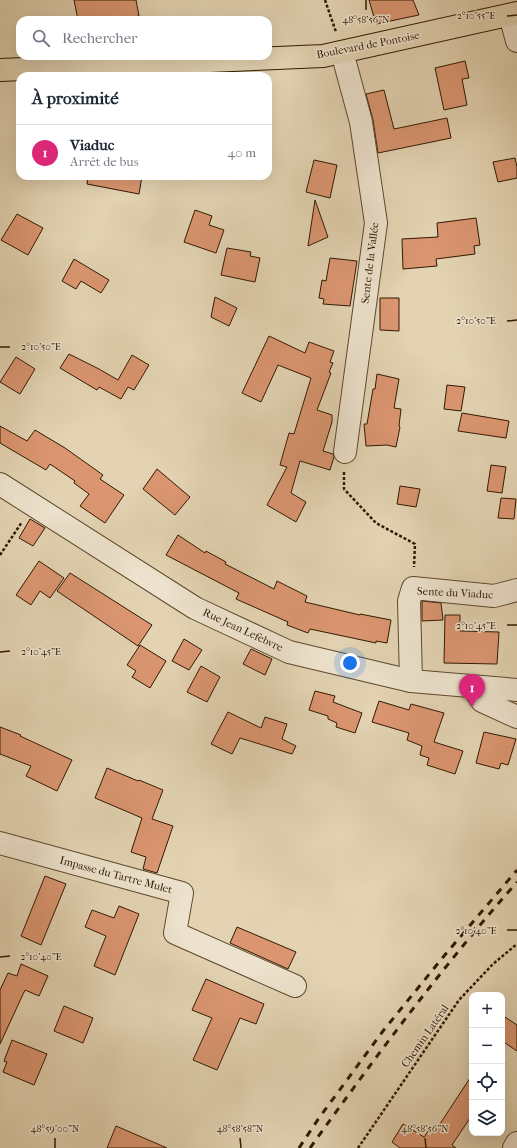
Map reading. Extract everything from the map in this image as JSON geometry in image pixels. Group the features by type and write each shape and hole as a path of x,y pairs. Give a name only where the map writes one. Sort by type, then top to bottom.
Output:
{"main road":[{"name":"Boulevard de Pontoise","path":"272,58 323,56 513,14"},
{"name":"Boulevard de Pontoise","path":"0,70 231,60"}],"street":[{"path":"513,14 517,41"},
{"name":"Sente de la Vallée","path":"342,52 361,122 376,223 345,452"},
{"name":"Rue Jean Lefebvre","path":"0,484 195,608 289,652 411,682 517,690"},
{"name":"Sente du Viaduc","path":"411,682 409,601 413,588 494,596 517,590"},
{"path":"473,687 482,701 517,717"},
{"name":"Impasse du Tartre Mulet","path":"0,843 182,893 175,933 295,986"},
{"path":"514,1148 517,1144"}],"path":[{"path":"325,0 342,52"},
{"path":"345,452 344,489 376,523 415,544 415,566"},
{"path":"0,555 34,505"},
{"name":"Chemin Latéral","path":"358,1148 459,1000 493,964 517,944"}],"building":[{"path":"74,0 136,0 139,16 77,16"},
{"path":"369,0 413,0 419,15 376,24"},
{"path":"465,61 469,78 462,79 467,105 444,110 435,68"},
{"path":"384,90 394,129 447,118 451,138 378,153 373,120 366,94"},
{"path":"515,158 517,178 498,182 493,162"},
{"path":"314,160 337,165 330,198 306,192"},
{"path":"88,180 141,180 139,194 87,184"},
{"path":"315,200 328,237 308,246"},
{"path":"195,210 212,216 209,225 224,230 216,253 184,242"},
{"path":"17,214 43,228 28,255 1,240"},
{"path":"476,218 480,245 474,246 475,254 436,259 437,266 403,269 402,239 438,237 437,223"},
{"path":"227,248 251,252 250,256 260,258 255,282 221,275"},
{"path":"330,258 357,261 350,306 323,304 324,299 319,298 322,280 326,281"},
{"path":"74,259 109,280 101,293 81,281 76,289 62,281"},
{"path":"215,297 237,308 229,326 211,317"},
{"path":"380,298 399,298 399,331 380,330"},
{"path":"269,336 305,353 309,342 334,351 330,362 333,363 329,372 331,373 317,410 332,415 332,422 323,451 333,454 334,457 330,470 300,461 291,493 306,502 296,522 267,505 287,467 280,465 289,433 294,434 311,378 278,365 261,402 242,393"},
{"path":"69,354 118,380 132,355 149,365 134,390 128,387 121,399 99,387 97,390 60,368"},
{"path":"16,357 35,369 20,394 0,382"},
{"path":"377,374 399,379 394,408 401,409 400,427 396,447 387,445 366,446 364,424 367,424"},
{"path":"447,385 465,387 461,411 444,409"},
{"path":"462,413 509,421 506,438 458,431"},
{"path":"0,426 27,441 35,430 65,448 103,475 100,479 124,495 105,523 80,506 89,494 74,483 75,481 50,464 46,470 0,443"},
{"path":"491,465 506,467 502,493 487,491"},
{"path":"157,469 190,497 175,515 143,489"},
{"path":"400,486 420,489 416,507 397,504"},
{"path":"501,498 516,499 514,519 498,518"},
{"path":"30,519 45,528 33,546 19,538"},
{"path":"178,535 205,553 206,551 226,562 225,564 274,589 277,581 307,596 305,602 360,615 391,620 387,643 376,641 376,643 310,629 308,633 287,625 288,622 236,599 239,593 166,555"},
{"path":"39,561 64,578 50,598 40,591 31,605 16,595"},
{"path":"70,573 152,625 138,646 57,591"},
{"path":"422,601 441,603 443,620 422,621"},
{"path":"445,615 460,615 460,631 499,632 497,664 444,663"},
{"path":"184,639 202,650 189,670 172,661"},
{"path":"140,645 166,661 150,688 132,677 136,671 127,665"},
{"path":"251,649 272,659 265,675 243,664"},
{"path":"201,666 220,677 207,702 187,692"},
{"path":"315,691 335,696 333,702 362,713 355,733 336,727 337,723 328,719 328,716 309,710"},
{"path":"379,701 409,710 411,704 444,713 434,742 463,751 455,774 427,765 429,758 420,755 422,746 407,740 409,733 372,722"},
{"path":"228,712 261,728 265,717 287,724 282,739 296,746 292,754 240,738 232,754 211,744"},
{"path":"0,727 21,735 20,736 72,760 57,791 26,776 31,766 0,754"},
{"path":"484,732 516,739 508,765 501,763 499,769 476,763"},
{"path":"107,768 163,790 152,819 173,826 157,873 143,869 146,857 131,852 142,818 95,798"},
{"path":"45,876 66,884 41,945 21,936"},
{"path":"119,906 139,914 115,975 94,966 106,936 85,927 92,910 114,918"},
{"path":"237,927 296,952 288,969 230,943"},
{"path":"21,964 48,976 39,996 25,990 0,1044 0,990 8,973 17,976"},
{"path":"206,979 264,1004 256,1024 240,1018 217,1070 193,1060 212,1018 192,1010"},
{"path":"64,1006 93,1018 83,1043 54,1031"},
{"path":"505,1017 517,1025 517,1051 505,1043"},
{"path":"12,1040 47,1054 34,1085 3,1072 7,1062 4,1061"},
{"path":"469,1080 469,1120 452,1145 456,1148 400,1148 392,1142 403,1124 424,1137 429,1130 434,1133"},
{"path":"116,1126 167,1148 107,1148"}],"railway":[{"path":"299,1148 319,1118 383,1031 517,870"},
{"path":"310,1148 410,1012 517,882"}],"place":[{"name":"Viaduc","path":"472,707"}]}
